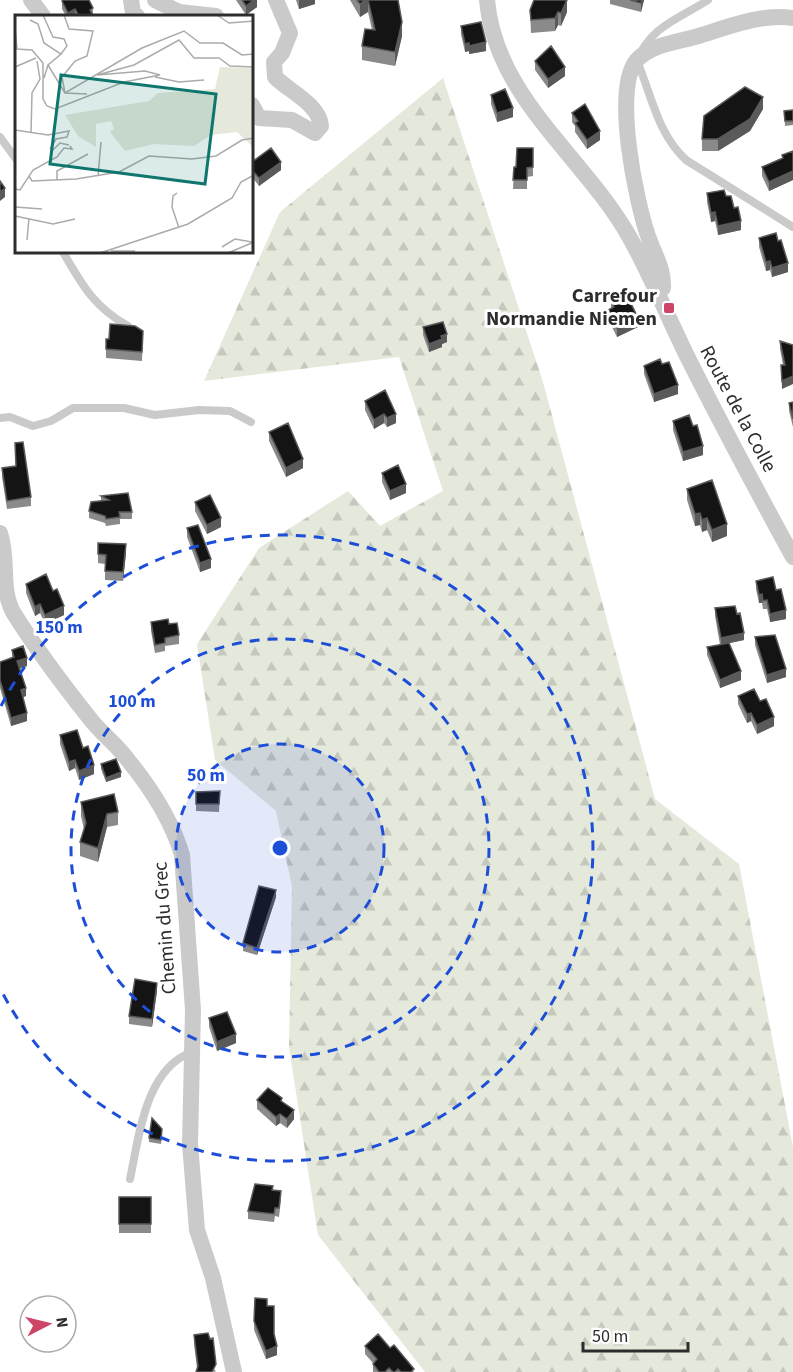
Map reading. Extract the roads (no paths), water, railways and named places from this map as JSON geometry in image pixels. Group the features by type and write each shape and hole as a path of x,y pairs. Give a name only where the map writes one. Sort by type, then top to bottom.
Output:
{"street":[{"path":"31,0 42,15"},
{"path":"131,0 133,13 136,15"},
{"path":"155,0 179,12 207,15"},
{"path":"254,109 259,118 292,120 315,133 321,126 320,119 309,104 275,77 274,63 290,33 276,0"},
{"name":"Route de la Colle","path":"486,0 492,33 514,86 609,206 630,238 665,312 793,557"},
{"path":"657,293 663,288 664,275 648,236 630,168 628,109 630,76 636,61 653,49 731,27 778,16 793,18"},
{"name":"Chemin du Grec","path":"0,533 5,550 3,585 12,610 90,720 127,758 176,836 182,855 192,1010 190,1144 197,1230 213,1278 234,1372"}],"lane":[{"path":"708,0 655,31 642,47 636,61 661,129 671,146 686,160 793,227"},
{"path":"0,137 15,158"},
{"path":"64,254 89,297 110,316 128,326"},
{"path":"0,418 10,417 33,426 51,421 73,408 124,408 155,415 199,410 230,411 251,422"},
{"path":"130,1179 143,1118 158,1083 180,1057 192,1052"}],"place":[{"name":"Carrefour Normandie Niemen","path":"669,308"}]}
